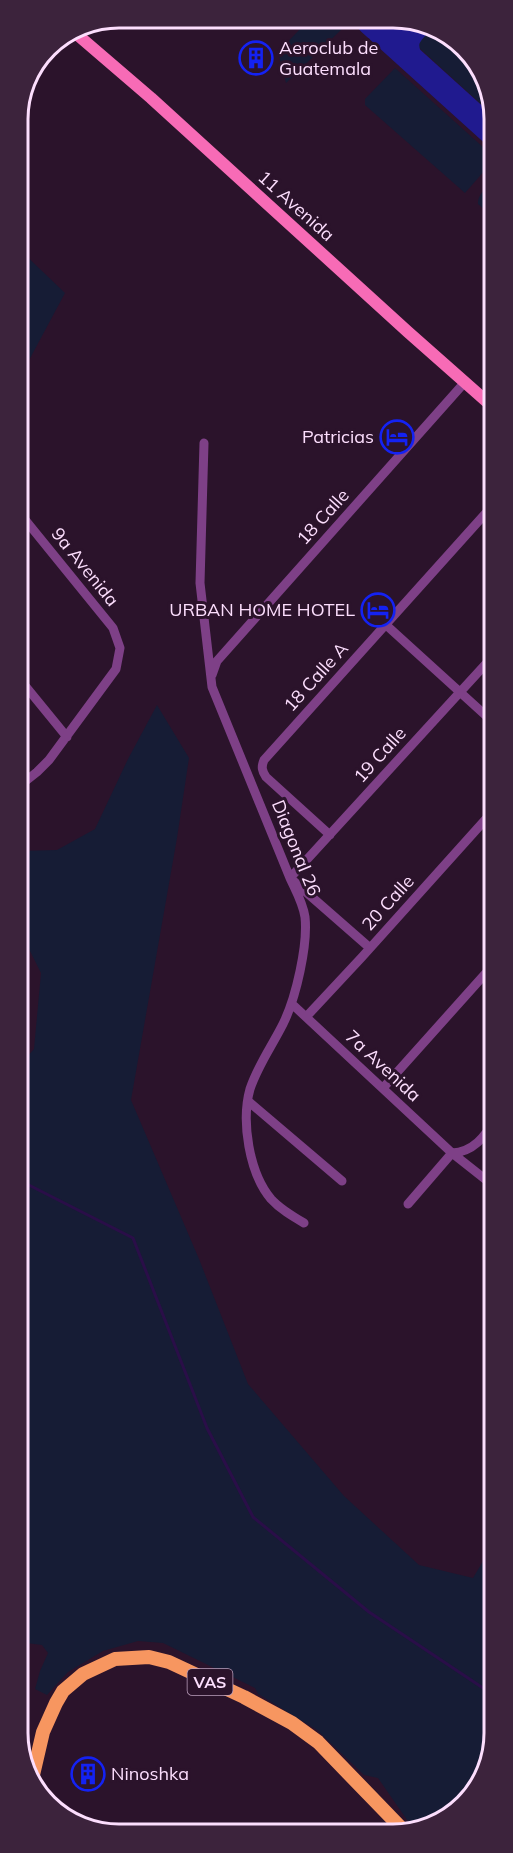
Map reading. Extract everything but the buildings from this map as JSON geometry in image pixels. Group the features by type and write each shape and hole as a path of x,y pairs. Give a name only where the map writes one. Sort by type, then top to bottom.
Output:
{"highway":[{"name":"VAS","path":"35,1767 43,1732 63,1690 83,1674 115,1659 149,1658 169,1662 244,1697 292,1723 318,1742 396,1824"}],"main road":[{"name":"11 Avenida","path":"81,37 151,98 484,399"}],"street":[{"name":"18 Calle","path":"211,677 218,661 465,382"},
{"name":"Diagonal 26","path":"204,443 200,583 212,687 301,900 305,916 298,981 292,1004 260,1065 248,1101 248,1138 256,1173 270,1198 304,1223"},
{"name":"18 Calle A","path":"330,834 272,783 263,772 262,766 269,754 484,515"},
{"name":"9a Avenida","path":"29,525 113,628 120,648 116,669 67,737"},
{"path":"385,624 484,714"},
{"name":"19 Calle","path":"290,878 484,666"},
{"path":"29,690 67,737 38,772 29,779"},
{"name":"20 Calle","path":"306,1017 484,821"},
{"path":"290,878 370,948"},
{"path":"383,1088 484,975"},
{"name":"7a Avenida","path":"292,1004 452,1153 484,1178"},
{"path":"248,1101 342,1181"},
{"path":"408,1204 452,1153 472,1148 484,1135"}],"shaded area":[{"path":"301,28 343,28 286,83 278,52"},
{"path":"419,32 428,35 458,55 475,79 484,107 416,45"},
{"path":"395,68 484,148 484,171 465,193 365,105 365,99"},
{"path":"484,191 484,209 478,204"},
{"path":"29,259 65,293 29,360"},
{"path":"157,705 189,758 131,1100 199,1259 248,1384 344,1496 419,1565 473,1578 484,1560 484,1739 481,1757 478,1768 458,1798 449,1806 423,1820 409,1823 378,1778 364,1775 317,1730 258,1694 255,1688 163,1643 138,1641 103,1651 68,1672 47,1695 35,1689 48,1653 42,1645 29,1643 29,1055 34,1049 41,973 29,949 29,851 57,850 95,829"}],"waterway":[{"path":"29,1185 133,1238 207,1428 253,1517 369,1612 484,1689"}],"taxiway":[{"path":"377,28 484,125"},
{"path":"409,57 406,46 413,30"}],"place":[{"name":"Aeroclub de Guatemala","path":"256,58"},
{"name":"Patricias","path":"397,437"},
{"name":"URBAN HOME HOTEL","path":"378,610"},
{"name":"Ninoshka","path":"88,1774"}]}
